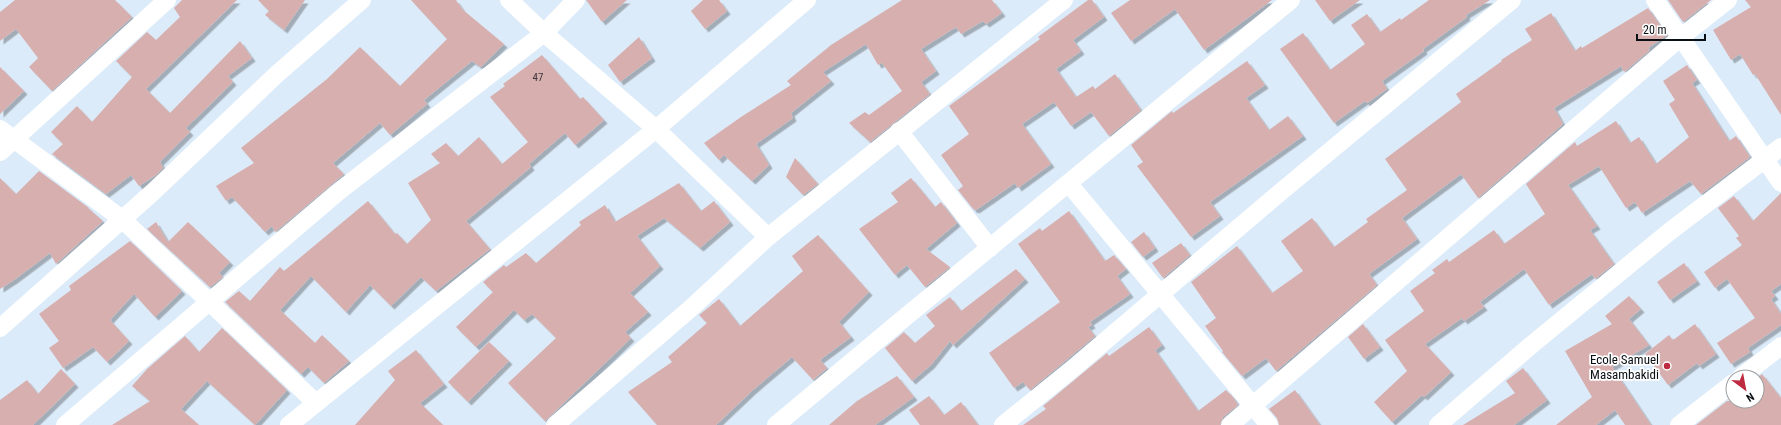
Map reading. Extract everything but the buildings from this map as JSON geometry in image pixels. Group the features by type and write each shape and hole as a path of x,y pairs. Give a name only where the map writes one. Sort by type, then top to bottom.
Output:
{"street":[{"path":"0,152 167,0"},
{"path":"0,328 122,220 277,74 362,0"},
{"path":"509,0 544,33 656,130 768,236"},
{"path":"65,425 338,192 544,33 576,0"},
{"path":"289,425 656,130 806,0"},
{"path":"555,425 690,309 768,236 1064,0"},
{"path":"776,425 1291,0"},
{"path":"1003,425 1512,0"},
{"path":"1655,0 1781,183"},
{"path":"1230,425 1680,37 1728,0"},
{"path":"0,129 122,220 316,403"},
{"path":"899,131 990,248"},
{"path":"1438,425 1535,342 1669,232 1766,160 1781,147"},
{"path":"1069,184 1159,295 1269,425"},
{"path":"1751,369 1781,346"},
{"path":"1679,425 1725,389"}],"place":[{"name":"Ecole Samuel Masambakidi","path":"1667,366"}]}
